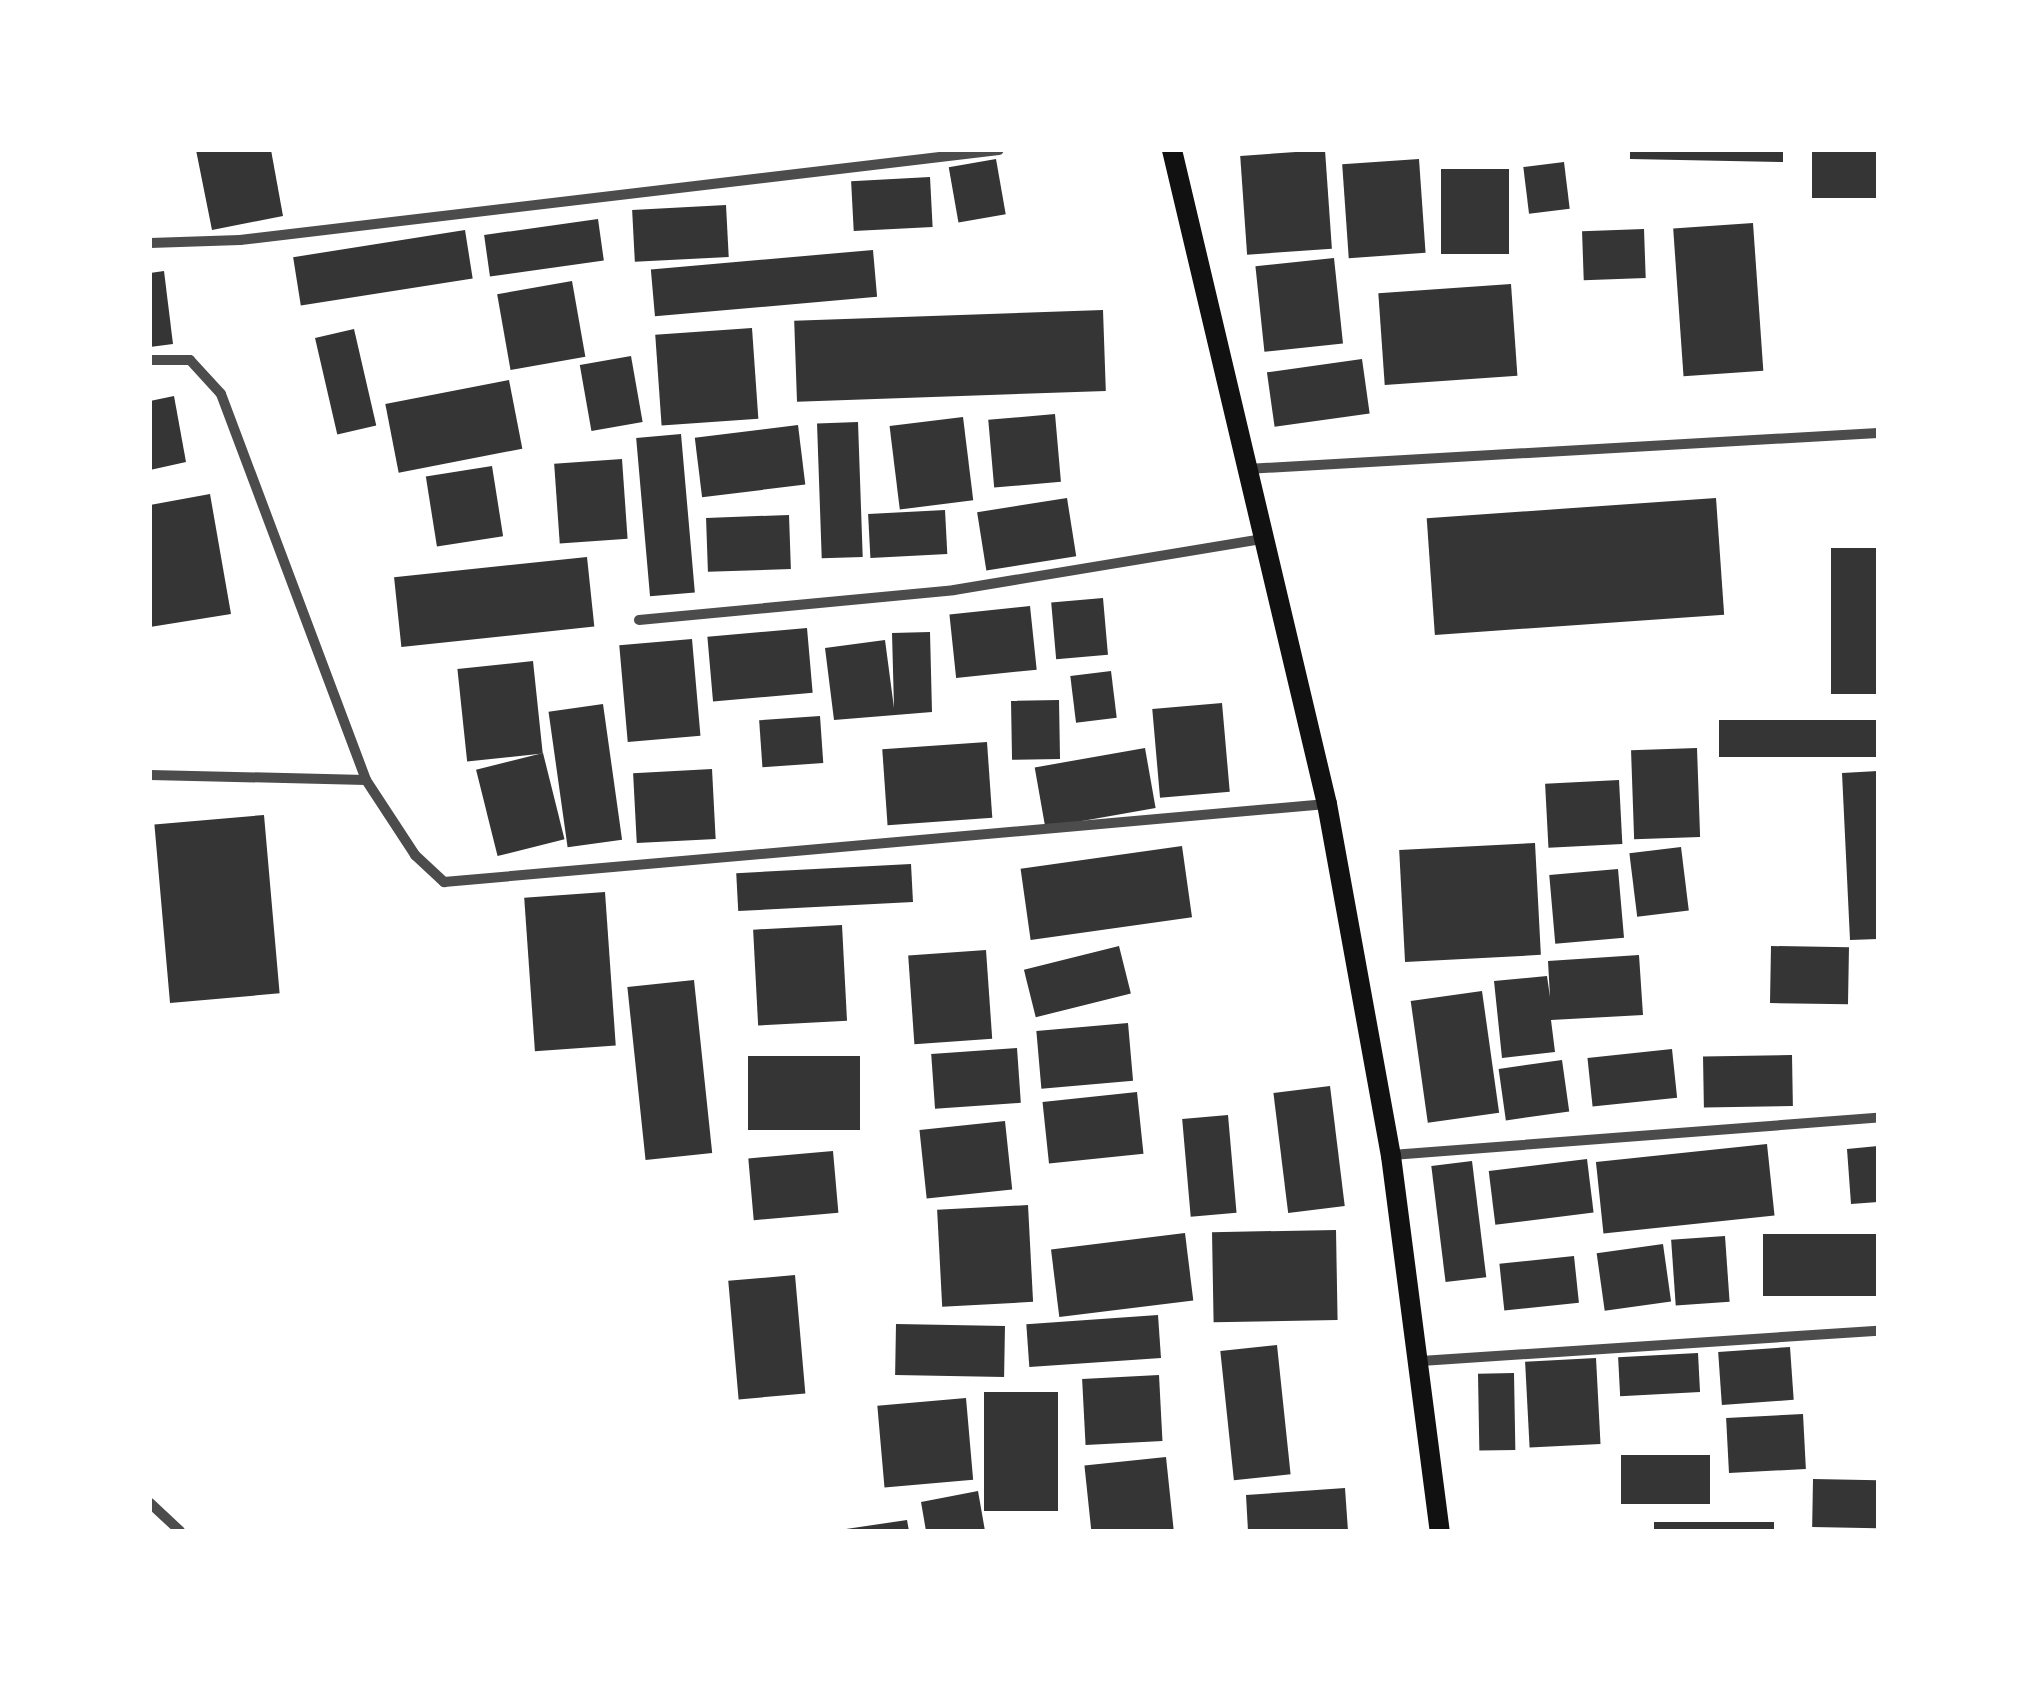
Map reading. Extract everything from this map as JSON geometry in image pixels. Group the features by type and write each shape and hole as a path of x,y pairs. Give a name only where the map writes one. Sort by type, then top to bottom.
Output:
{"main road":[{"path":"1172,150 1327,804 1422,1360 1440,1531"}],"street":[{"path":"150,243 240,240 999,150"},
{"path":"150,360 190,360 221,394 366,780 414,855 451,883 1327,804"},
{"path":"1246,469 1878,433"},
{"path":"639,620 954,590 1263,539"},
{"path":"150,775 366,780"},
{"path":"1390,1156 1878,1118"},
{"path":"1422,1360 1878,1331"},
{"path":"150,1503 180,1531"}],"building":[{"path":"196,150 271,150 283,216 212,230"},
{"path":"1325,150 1332,249 1247,255 1240,156"},
{"path":"1630,150 1783,150 1783,162 1630,159"},
{"path":"1812,150 1878,150 1878,198 1812,198"},
{"path":"996,159 1006,214 958,222 949,167"},
{"path":"1419,159 1426,253 1349,258 1342,164"},
{"path":"1564,162 1570,209 1529,214 1523,167"},
{"path":"1441,169 1509,169 1509,254 1441,254"},
{"path":"930,177 933,227 854,231 851,181"},
{"path":"726,205 729,257 635,262 632,210"},
{"path":"598,219 604,261 490,277 484,235"},
{"path":"1753,223 1763,371 1684,376 1673,229"},
{"path":"1644,229 1646,278 1584,280 1582,231"},
{"path":"465,230 473,278 301,306 293,257"},
{"path":"873,250 877,297 655,316 651,269"},
{"path":"1334,258 1343,344 1264,352 1255,266"},
{"path":"164,271 173,344 150,347 150,273"},
{"path":"572,281 585,357 511,370 497,294"},
{"path":"1511,284 1517,376 1385,385 1378,293"},
{"path":"1103,310 1106,391 797,402 794,321"},
{"path":"752,328 758,419 662,426 655,335"},
{"path":"354,329 376,425 337,434 315,338"},
{"path":"631,356 643,422 591,431 580,365"},
{"path":"1362,359 1370,413 1275,427 1267,372"},
{"path":"509,380 522,449 399,473 385,404"},
{"path":"174,396 186,462 150,470 150,401"},
{"path":"1055,414 1061,482 994,488 988,420"},
{"path":"963,417 973,500 900,509 890,426"},
{"path":"858,422 863,557 822,558 817,423"},
{"path":"798,425 805,485 702,497 695,438"},
{"path":"681,434 695,592 650,596 636,438"},
{"path":"622,459 628,539 560,544 554,464"},
{"path":"492,466 503,536 437,547 426,476"},
{"path":"210,494 231,614 150,627 150,505"},
{"path":"1067,498 1076,556 986,571 977,512"},
{"path":"1716,498 1724,615 1435,635 1427,518"},
{"path":"945,510 947,554 870,558 868,514"},
{"path":"789,515 791,569 708,572 706,518"},
{"path":"1831,548 1878,548 1878,694 1831,694"},
{"path":"587,557 594,627 401,647 394,577"},
{"path":"1103,598 1108,655 1056,659 1051,603"},
{"path":"1030,606 1037,670 956,678 949,614"},
{"path":"807,628 813,693 713,701 707,637"},
{"path":"930,632 932,712 834,720 825,648 885,640 894,708 892,633"},
{"path":"692,639 700,736 628,742 619,645"},
{"path":"533,661 543,753 467,761 457,669"},
{"path":"1111,671 1117,718 1076,723 1070,676"},
{"path":"1059,700 1060,759 1012,760 1011,701"},
{"path":"1222,703 1230,792 1160,798 1152,709"},
{"path":"603,704 622,840 568,847 549,712"},
{"path":"820,716 823,763 762,767 759,720"},
{"path":"1719,720 1878,720 1878,757 1719,757"},
{"path":"987,742 992,818 888,825 882,749"},
{"path":"1145,748 1156,808 1045,828 1035,767"},
{"path":"1697,748 1700,837 1634,839 1631,750"},
{"path":"543,753 565,839 498,856 476,770"},
{"path":"712,769 716,839 637,843 633,773"},
{"path":"1878,771 1878,939 1850,940 1842,773"},
{"path":"1619,780 1622,844 1548,848 1545,784"},
{"path":"264,815 280,993 170,1003 154,825"},
{"path":"1535,843 1541,955 1405,962 1399,850"},
{"path":"1182,846 1192,917 1031,940 1021,869"},
{"path":"1681,847 1689,911 1637,917 1629,853"},
{"path":"911,864 913,902 738,911 736,873"},
{"path":"1618,869 1624,938 1555,944 1549,875"},
{"path":"605,892 616,1046 535,1051 524,898"},
{"path":"842,925 847,1021 758,1026 753,930"},
{"path":"1119,946 1131,994 1036,1017 1024,970"},
{"path":"1771,946 1849,947 1848,1004 1770,1003"},
{"path":"986,950 992,1039 914,1044 908,955"},
{"path":"1639,955 1643,1015 1551,1020 1555,1052 1502,1058 1494,981 1547,976 1550,997 1548,961"},
{"path":"694,980 712,1153 646,1160 627,987"},
{"path":"1482,991 1499,1113 1428,1123 1411,1001"},
{"path":"1128,1023 1133,1081 1041,1089 1036,1031"},
{"path":"1017,1048 1021,1103 935,1109 931,1054"},
{"path":"1672,1049 1677,1098 1593,1107 1587,1058"},
{"path":"1792,1055 1793,1106 1704,1108 1703,1057"},
{"path":"748,1056 860,1056 860,1130 748,1130"},
{"path":"1562,1060 1569,1111 1506,1120 1499,1069"},
{"path":"1330,1086 1345,1206 1288,1213 1273,1093"},
{"path":"1137,1092 1143,1154 1049,1164 1043,1102"},
{"path":"1228,1115 1237,1213 1191,1217 1182,1119"},
{"path":"1005,1121 1012,1190 927,1199 919,1130"},
{"path":"1767,1144 1775,1216 1603,1234 1596,1162"},
{"path":"1878,1146 1878,1202 1851,1204 1847,1149"},
{"path":"833,1151 838,1213 754,1220 748,1158"},
{"path":"1587,1159 1594,1213 1495,1225 1489,1171"},
{"path":"1472,1161 1486,1277 1446,1282 1431,1166"},
{"path":"1028,1205 1033,1302 942,1307 937,1210"},
{"path":"1336,1230 1338,1320 1214,1322 1212,1232"},
{"path":"1185,1233 1193,1300 1059,1317 1051,1249"},
{"path":"1763,1234 1878,1234 1878,1296 1763,1296"},
{"path":"1725,1236 1730,1302 1676,1306 1671,1240"},
{"path":"1663,1244 1671,1301 1605,1311 1597,1253"},
{"path":"1574,1256 1579,1303 1504,1311 1499,1264"},
{"path":"795,1275 805,1394 739,1399 728,1281"},
{"path":"1158,1315 1161,1358 1029,1367 1026,1324"},
{"path":"896,1324 1005,1326 1004,1377 895,1375"},
{"path":"1277,1345 1291,1474 1234,1480 1220,1351"},
{"path":"1790,1347 1794,1400 1722,1405 1718,1352"},
{"path":"1698,1353 1700,1392 1620,1396 1618,1357"},
{"path":"1596,1358 1601,1444 1530,1448 1525,1362"},
{"path":"1514,1373 1515,1450 1479,1451 1478,1374"},
{"path":"1159,1375 1162,1441 1086,1445 1082,1379"},
{"path":"984,1392 1058,1392 1058,1511 984,1511"},
{"path":"966,1398 973,1480 884,1487 877,1406"},
{"path":"1803,1414 1806,1469 1729,1473 1726,1418"},
{"path":"1621,1455 1710,1455 1710,1504 1621,1504"},
{"path":"1166,1457 1174,1531 1091,1531 1084,1466"},
{"path":"1813,1479 1878,1480 1877,1528 1812,1527"},
{"path":"1345,1488 1348,1531 1248,1531 1246,1495"},
{"path":"978,1491 985,1531 926,1531 921,1502"},
{"path":"907,1520 909,1531 846,1531 846,1529"},
{"path":"1654,1522 1774,1522 1774,1531 1654,1531"}]}
